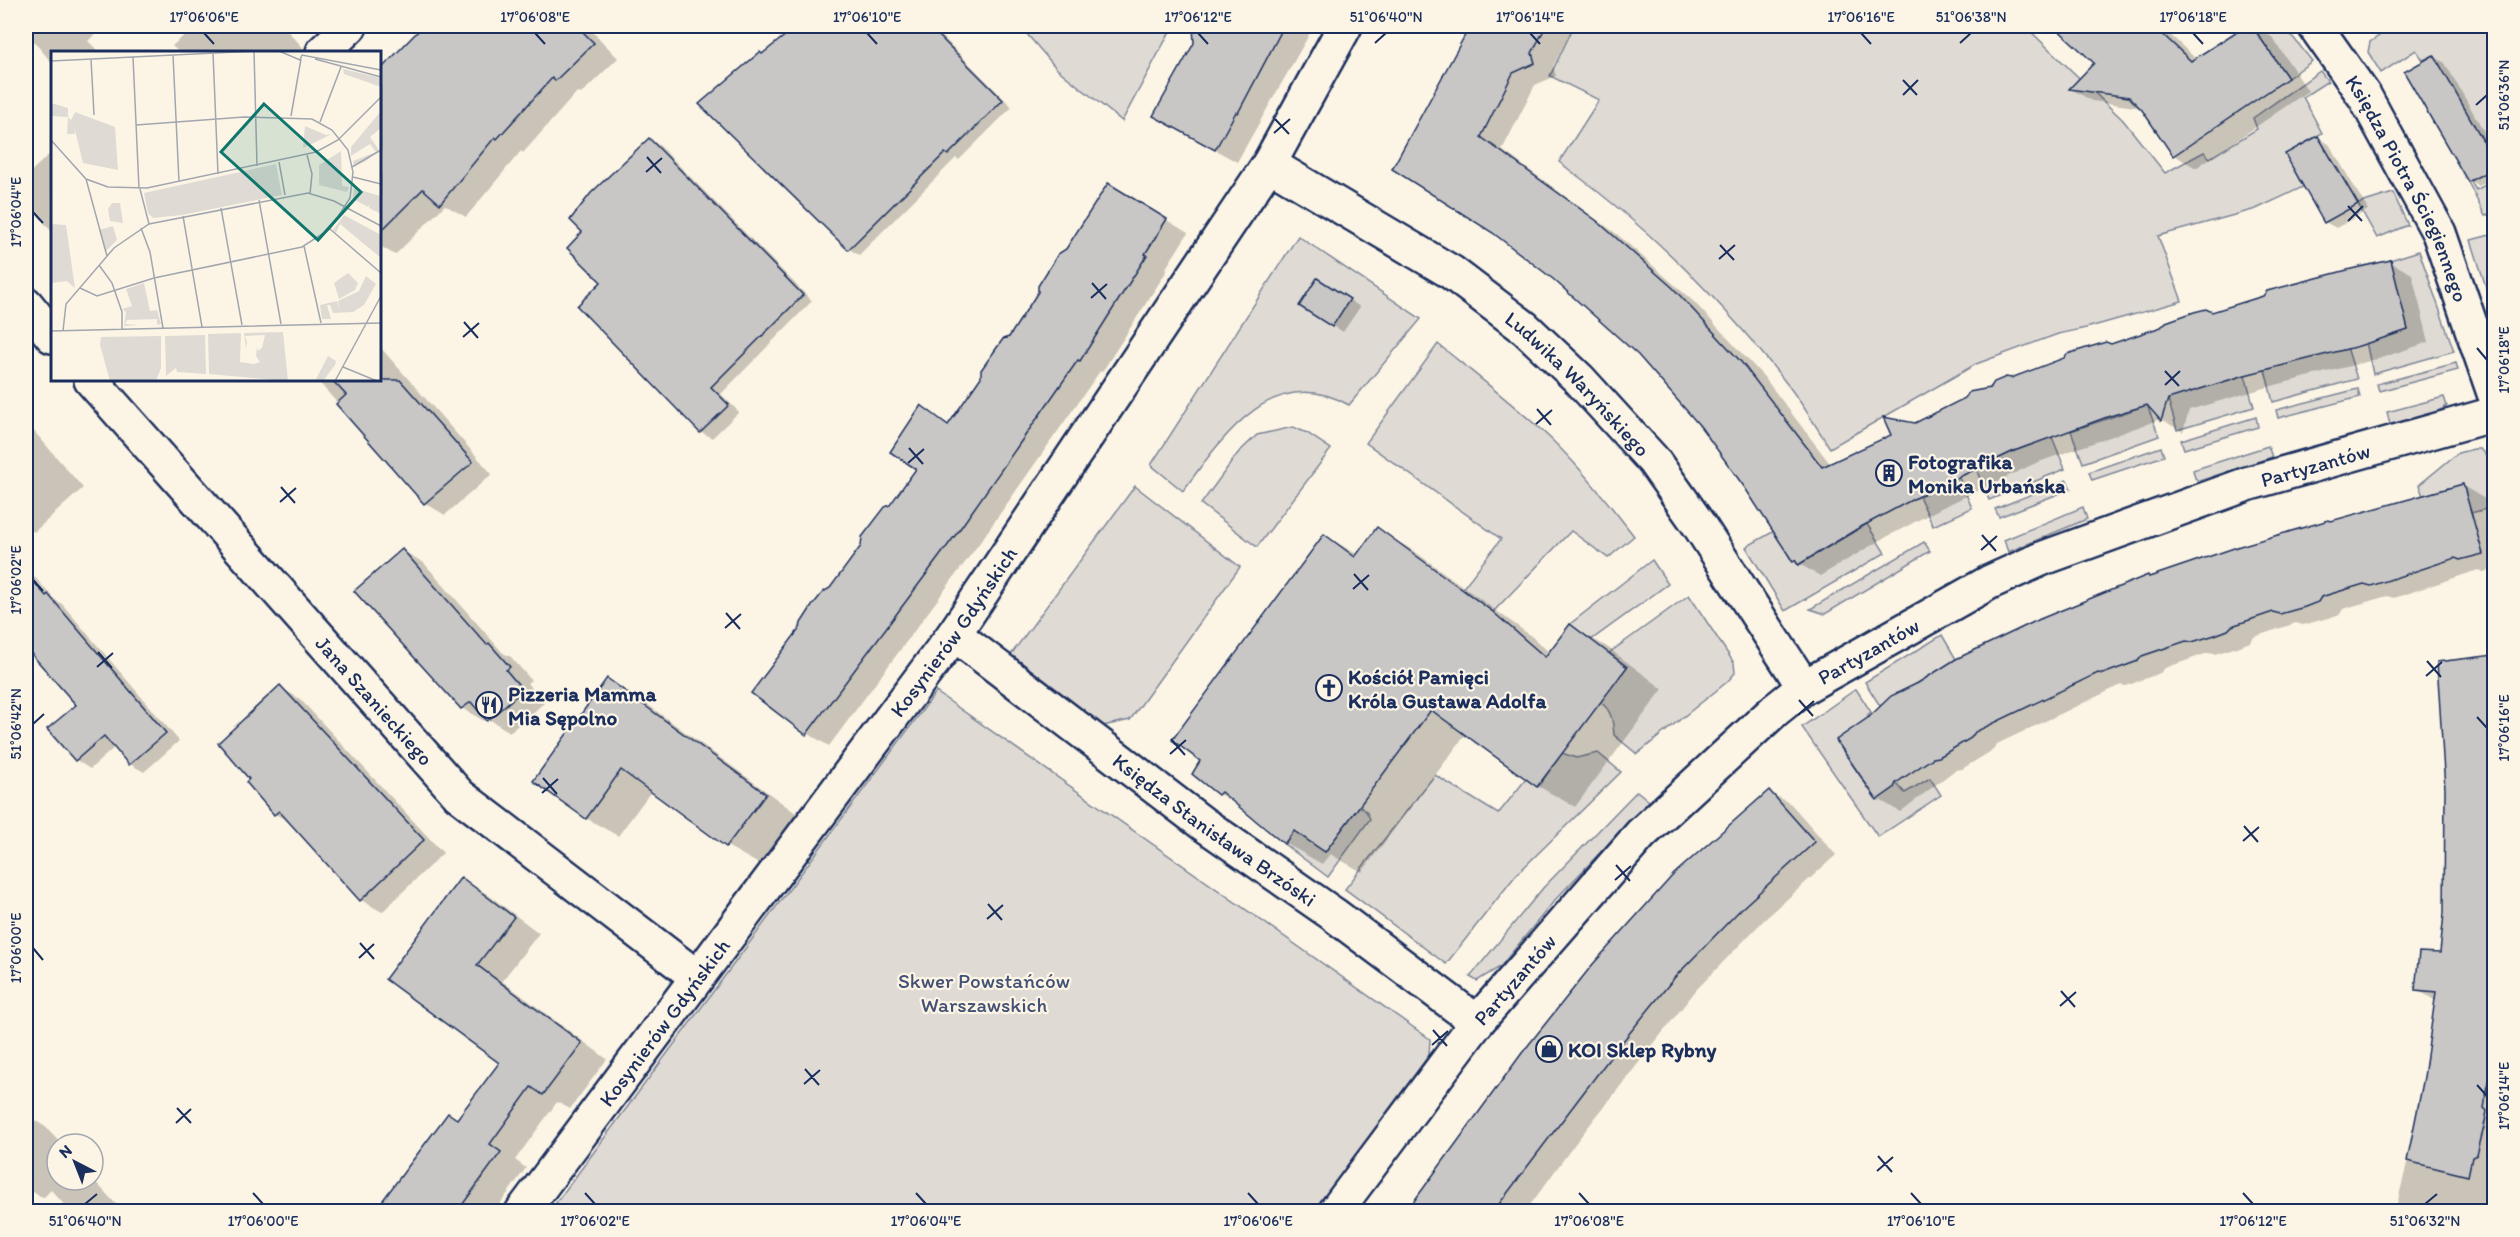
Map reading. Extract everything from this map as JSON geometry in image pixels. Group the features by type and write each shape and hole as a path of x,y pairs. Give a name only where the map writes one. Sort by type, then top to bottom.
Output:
{"street":[{"path":"324,51 350,26"},
{"name":"Kosynierów Gdyńskich","path":"522,1212 954,634 1269,164 1345,26"},
{"name":"Księdza Piotra Ściegiennego","path":"2315,26 2365,97 2439,233 2494,393"},
{"name":"Ludwika Waryńskiego","path":"1269,164 1451,272 1525,328 1579,379 1653,460 1699,525 1804,687"},
{"name":"Jana Szanieckiego","path":"92,381 459,795 697,977"},
{"name":"Partyzantów","path":"1335,1212 1477,1022 1641,834 1774,711 1804,687 1990,582 2041,559 2250,483 2494,414"},
{"name":"Księdza Stanisława Brzóski","path":"954,634 1202,823 1333,914 1477,1022"}],"green space":[{"path":"1020,26 1173,26 1122,121 1057,69"},
{"path":"1574,26 2025,26 2123,120 2165,173 2204,152 2210,158 2257,129 2253,118 2320,71 2328,81 2303,97 2322,133 2286,154 2303,187 2256,209 2158,236 2182,301 2058,334 1976,364 1830,448 1787,384 1709,293 1622,211 1559,162 1599,100 1550,76"},
{"path":"2252,26 2284,26 2312,61 2288,78"},
{"path":"2394,26 2494,26 2494,160 2434,55 2423,60 2416,50 2381,73 2368,52 2370,42"},
{"path":"2494,167 2494,213 2485,216 2468,182 2470,180 2476,190 2493,181 2488,170"},
{"path":"2393,193 2408,225 2377,238 2358,204"},
{"path":"2494,234 2494,312 2471,240"},
{"path":"1298,236 1421,319 1349,405 1322,394 1297,393 1274,399 1253,411 1233,428 1183,491 1151,465"},
{"path":"2419,251 2454,351 2373,374 2366,342 2408,330 2390,260"},
{"path":"1438,344 1551,439 1594,486 1634,536 1608,558 1571,531 1493,612 1462,589 1501,539 1366,443"},
{"path":"2347,347 2357,379 2273,402 2265,370"},
{"path":"2456,363 2458,370 2379,391 2377,384"},
{"path":"2245,375 2254,407 2177,430 2168,399"},
{"path":"2358,389 2360,397 2278,418 2276,410"},
{"path":"2444,397 2447,406 2437,412 2390,425 2387,412"},
{"path":"2147,405 2159,436 2083,463 2071,431"},
{"path":"2256,417 2258,427 2184,449 2181,440"},
{"path":"1293,427 1307,433 1331,449 1257,547 1201,504 1238,453 1257,435"},
{"path":"2052,437 2065,469 1989,500 1976,469 2014,451"},
{"path":"2268,446 2272,457 2199,481 2195,478 2193,470"},
{"path":"2161,447 2164,456 2092,480 2089,472"},
{"path":"2480,449 2492,468 2494,507 2471,513 2423,496 2419,485 2458,453"},
{"path":"1959,478 1972,508 1933,526 1919,496"},
{"path":"2067,480 2071,489 1999,517 1995,509"},
{"path":"1135,486 1240,567 1130,720 1094,728 1007,660"},
{"path":"2083,507 2087,519 2008,552 2004,540"},
{"path":"1867,524 1885,553 1785,611 1746,547 1776,530 1792,562 1795,560 1798,565"},
{"path":"1924,542 1930,551 1825,614 1810,609"},
{"path":"1652,560 1668,584 1591,640 1570,624"},
{"path":"1689,595 1734,663 1735,673 1727,682 1637,754 1614,735 1609,713 1600,702 1627,667 1609,653"},
{"path":"1942,635 1956,659 1953,664 1918,683 1884,706 1883,704 1880,706 1865,682"},
{"path":"1856,689 1871,712 1867,715 1869,717 1836,741 1875,798 1889,791 1896,783 1905,793 1930,778 1941,795 1878,837 1802,727"},
{"name":"Skwer Powstańców Warszawskich","path":"936,692 1430,1039 1429,1055 1314,1211 550,1211"},
{"path":"1562,753 1576,758 1598,753 1621,772 1516,875 1446,964 1345,889 1435,775 1498,814 1526,779 1538,787"},
{"path":"1637,791 1649,801 1555,900 1500,967 1477,981 1470,977 1543,888"},
{"path":"1359,806 1366,811 1370,819 1328,877 1284,844 1294,831 1325,852"}],"building":[{"path":"423,26 577,26 594,43 555,81 552,78 497,139 495,137 440,204 423,189 381,231 381,69"},
{"path":"797,26 929,26 1003,100 948,155 945,153 848,250 699,104 760,52 762,54"},
{"path":"1193,26 1284,26 1238,113 1236,112 1215,150 1153,116 1194,43"},
{"path":"1470,26 1546,26 1532,53 1535,63 1513,73 1481,137 1597,221 1673,288 1742,363 1822,467 1891,435 1883,417 1915,423 1965,398 1969,392 1990,388 1994,382 2064,358 2067,354 2106,342 2111,344 2161,327 2166,322 2194,312 2206,309 2212,312 2263,296 2267,291 2351,269 2391,260 2408,330 2359,346 2245,375 2168,399 2161,421 2147,405 2014,451 1919,496 1857,529 1798,565 1795,560 1793,562 1745,488 1700,426 1638,355 1553,279 1493,233 1392,169"},
{"path":"2054,26 2154,26 2191,61 2245,26 2252,26 2288,78 2173,156 2142,110 2129,97 2069,89 2094,63"},
{"path":"2434,55 2494,160 2494,168 2468,182 2404,72"},
{"path":"2318,136 2358,204 2324,223 2285,154"},
{"path":"649,138 803,295 711,387 729,405 700,433 577,306 601,282 567,248 582,232 570,220 591,193"},
{"path":"1108,183 1167,219 1080,361 1078,360 957,533 806,735 751,693 800,628 812,606 823,592 830,588 861,546 862,537 885,507 890,505 916,469 890,452 921,405 948,425 981,377 981,370 1003,339 1009,337 1038,292 1038,286 1058,254 1066,249"},
{"path":"1317,278 1350,299 1332,327 1299,306"},
{"path":"400,380 473,462 424,504 336,404 346,395 333,381"},
{"path":"2463,484 2483,554 2460,560 2455,558 2371,586 2364,584 2321,597 2318,602 2305,607 2280,614 2273,612 2232,626 2215,635 2192,642 2186,641 2142,656 2138,661 2103,674 2098,673 1975,732 1971,738 1939,757 1933,758 1896,783 1894,788 1877,800 1836,740 1869,717 1891,696 1918,683 1956,659 2040,619 2148,575 2149,577 2240,546 2329,520"},
{"name":"Kościół Pamięci Króla Gustawa Adolfa","path":"1377,527 1493,612 1545,657 1570,624 1627,667 1537,787 1431,710 1325,852 1294,831 1284,844 1221,792 1218,795 1192,774 1200,761 1172,740 1324,534 1355,557"},
{"path":"402,549 487,645 489,643 510,667 506,670 523,690 487,721 471,702 461,709 354,591"},
{"path":"26,573 46,596 48,594 166,733 129,765 104,736 75,761 47,729 76,705 26,648"},
{"path":"2494,655 2494,1061 2484,1108 2487,1111 2484,1127 2477,1155 2472,1157 2468,1176 2407,1161 2424,1077 2436,992 2415,990 2419,952 2440,953 2444,913 2445,789 2437,662"},
{"path":"607,678 766,794 726,847 621,770 586,819 533,781"},
{"path":"280,685 424,840 360,901 279,811 274,815 246,782 249,779 218,743"},
{"path":"1769,790 1815,842 1741,909 1675,977 1615,1051 1493,1212 1406,1212 1522,1053 1593,964 1674,874"},
{"path":"461,877 514,917 477,965 582,1043 543,1095 531,1087 490,1144 501,1152 457,1212 374,1212 448,1113 457,1119 499,1063 385,979"}],"place":[{"name":"Fotografika Monika Urbańska","path":"1889,473"},
{"name":"Kościół Pamięci Króla Gustawa Adolfa","path":"1329,688"},
{"name":"Pizzeria Mamma Mia Sępolno","path":"489,705"},
{"name":"KOI Sklep Rybny","path":"1549,1049"}]}
